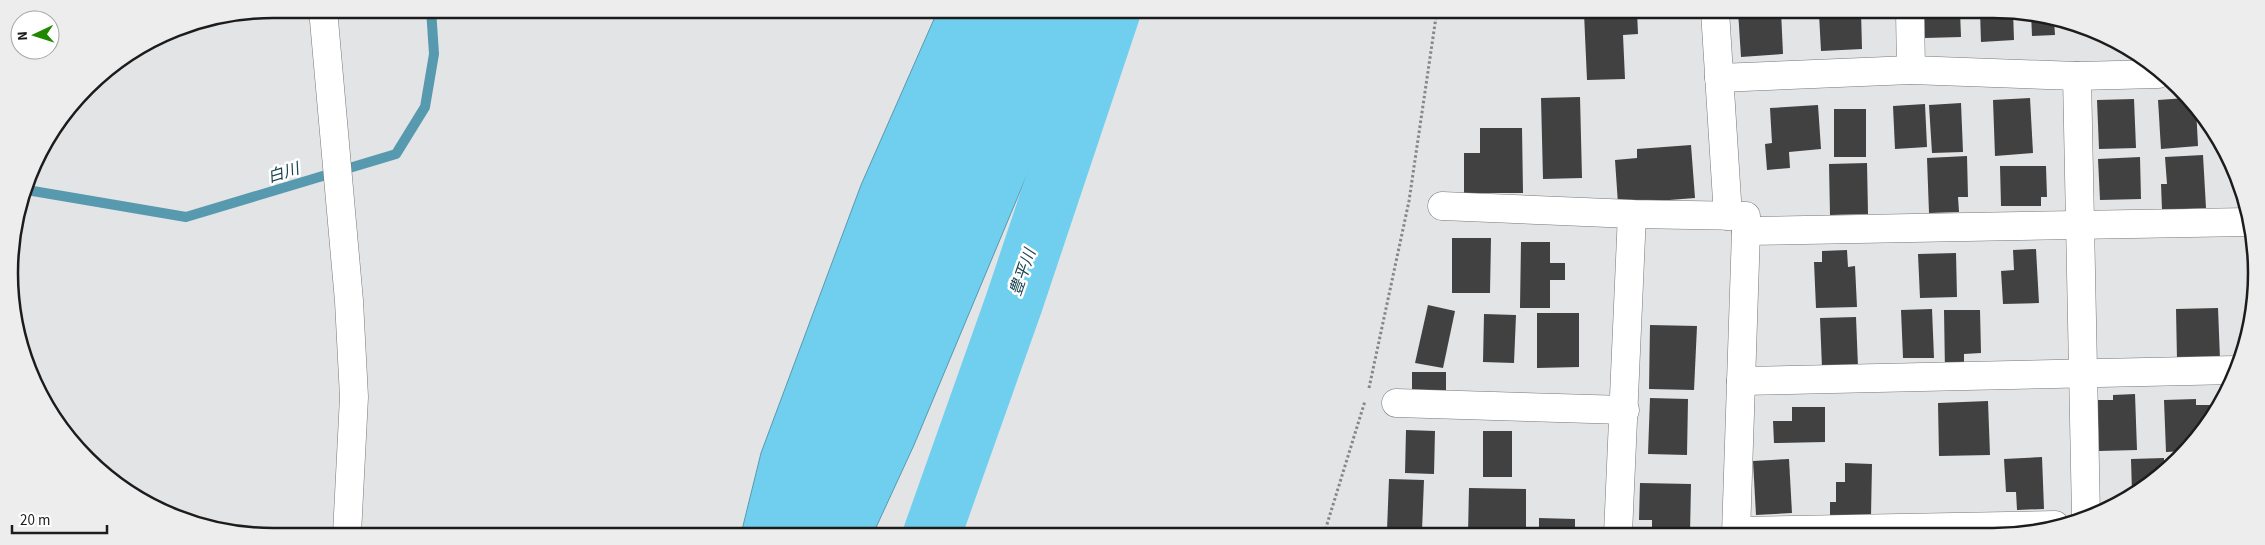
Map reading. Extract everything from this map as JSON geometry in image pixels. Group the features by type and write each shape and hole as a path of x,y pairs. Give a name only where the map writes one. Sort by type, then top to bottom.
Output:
{"street":[{"path":"324,18 349,300 354,398 347,528"},
{"path":"1715,18 1719,78 1737,223 1741,381 1736,528"},
{"path":"1910,18 1911,70"},
{"path":"1719,78 1911,70 2077,76 2152,73"},
{"path":"2077,76 2086,510"},
{"path":"1442,206 1632,214 1737,223 2080,226 2243,222"},
{"path":"1618,528 1625,410 1632,214"},
{"path":"1741,381 2228,370"},
{"path":"1396,403 1625,410"},
{"path":"1935,528 2018,526"}],"path":[{"path":"1326,528 1367,394 1388,304 1409,201 1436,18"}],"water":[{"path":"934,18 1129,18 1037,151 914,445 876,528 742,528 761,453 861,185"}],"building":[{"path":"1584,18 1637,18 1638,34 1623,35 1625,79 1587,80"},
{"path":"1738,18 1781,18 1783,54 1741,57"},
{"path":"1819,18 1861,18 1862,49 1821,51"},
{"path":"1924,18 1960,18 1961,37 1925,38"},
{"path":"1980,18 2013,19 2014,40 1981,42"},
{"path":"2031,21 2054,25 2055,35 2032,36"},
{"path":"1580,97 1582,178 1543,179 1541,98"},
{"path":"2030,98 2033,153 1995,156 1993,100"},
{"path":"2134,99 2136,148 2099,149 2097,100"},
{"path":"2179,99 2184,104 2197,119 2198,146 2161,149 2158,100"},
{"path":"1961,103 1963,152 1932,153 1929,105"},
{"path":"1925,104 1927,147 1895,149 1893,106"},
{"path":"1818,105 1821,149 1789,152 1790,168 1767,170 1765,144 1772,143 1770,108"},
{"path":"1834,109 1866,109 1866,157 1834,157"},
{"path":"1480,128 1522,128 1523,193 1464,193 1464,153 1480,153"},
{"path":"1691,145 1695,198 1618,204 1615,160 1637,158 1637,149"},
{"path":"2203,155 2206,208 2162,210 2161,184 2167,184 2165,157"},
{"path":"1967,156 1968,197 1958,197 1959,212 1929,213 1927,158"},
{"path":"2140,157 2141,199 2100,200 2098,159"},
{"path":"1867,163 1868,214 1830,215 1829,164"},
{"path":"2000,166 2046,166 2047,197 2041,197 2041,206 2001,206"},
{"path":"1452,238 1491,238 1490,293 1452,293"},
{"path":"1521,242 1550,242 1550,263 1565,263 1565,280 1550,280 1550,308 1520,308"},
{"path":"2036,249 2039,303 2003,304 2001,271 2014,270 2013,250"},
{"path":"1847,250 1848,267 1855,266 1857,307 1816,308 1814,262 1822,262 1822,251"},
{"path":"1956,253 1957,297 1920,298 1918,254"},
{"path":"1428,305 1455,311 1443,368 1415,363"},
{"path":"2218,308 2220,359 2177,360 2176,309"},
{"path":"1932,309 1934,358 1903,358 1901,310"},
{"path":"1944,310 1980,310 1981,353 1964,354 1964,372 1945,372"},
{"path":"1537,313 1579,313 1579,367 1537,368"},
{"path":"1484,314 1516,315 1514,363 1483,362"},
{"path":"1856,317 1858,367 1822,368 1820,318"},
{"path":"1650,325 1697,326 1694,390 1649,389"},
{"path":"1412,372 1446,372 1446,392 1412,392"},
{"path":"2135,394 2137,450 2099,451 2097,400 2113,400 2113,395"},
{"path":"1650,398 1688,399 1687,455 1648,454"},
{"path":"2196,399 2196,405 2210,405 2195,428 2174,452 2166,452 2164,400"},
{"path":"1988,401 1990,455 1939,456 1938,403"},
{"path":"1792,407 1825,407 1825,442 1774,443 1773,421 1792,421"},
{"path":"1406,430 1435,431 1434,474 1405,473"},
{"path":"1483,431 1512,431 1512,477 1483,477"},
{"path":"2042,457 2044,509 2017,510 2016,492 2006,492 2004,459"},
{"path":"2164,458 2164,461 2132,486 2131,459"},
{"path":"1789,459 1792,513 1756,515 1753,461"},
{"path":"1845,463 1872,464 1871,516 1830,516 1830,502 1836,502 1836,482 1845,482"},
{"path":"1389,479 1424,480 1422,528 1387,528"},
{"path":"1640,483 1691,484 1690,528 1652,528 1652,520 1639,520"},
{"path":"1469,488 1526,489 1526,528 1468,528"},
{"path":"1539,518 1575,519 1575,528 1539,528"}],"waterway":[{"name":"白川","path":"31,191 186,217 396,154 425,107 434,54 432,18"},
{"name":"豊平川","path":"934,528 1014,303 1109,18"}]}
